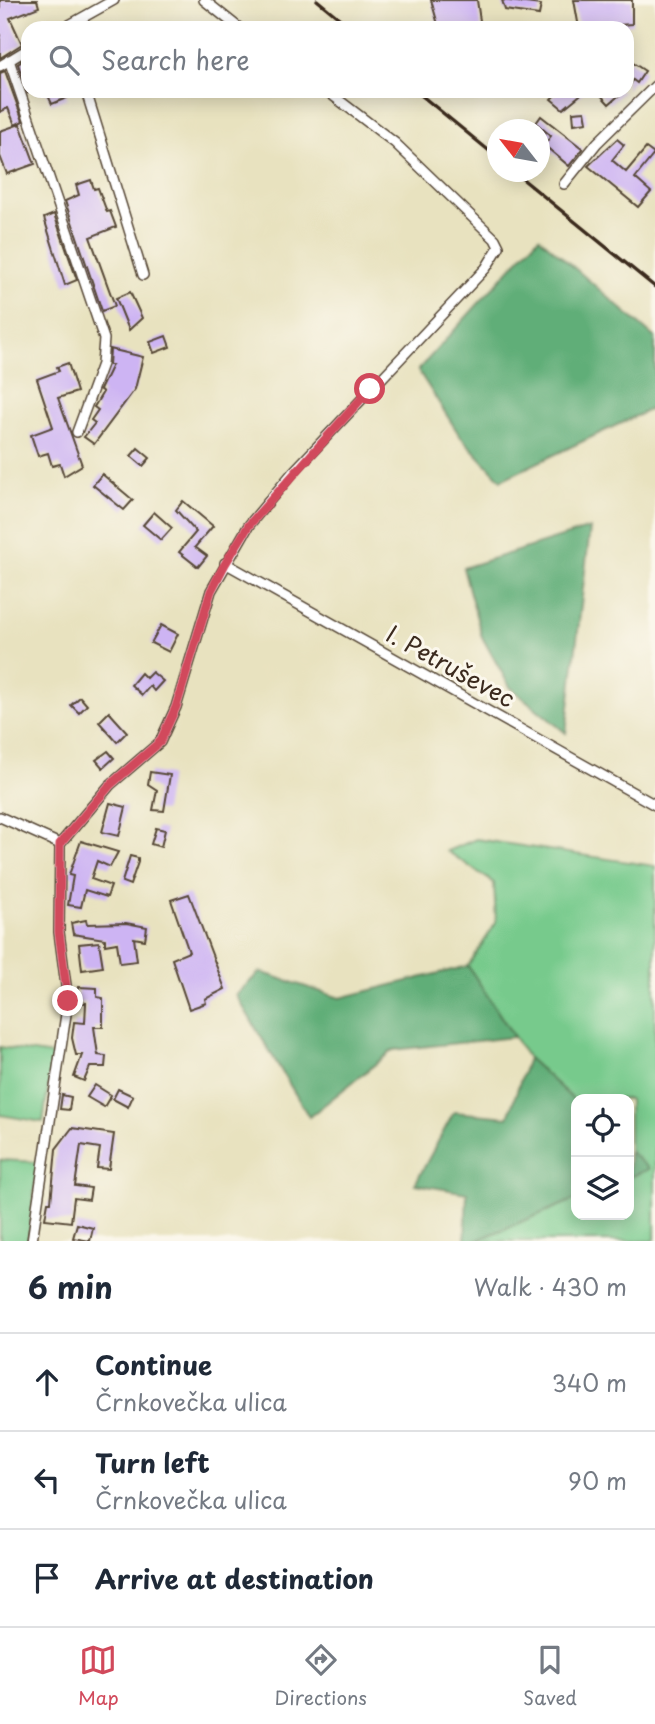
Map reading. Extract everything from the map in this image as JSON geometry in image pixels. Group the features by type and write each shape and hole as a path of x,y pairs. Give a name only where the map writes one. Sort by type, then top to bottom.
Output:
{"street":[{"path":"77,21 114,0"},
{"path":"204,0 230,21"},
{"path":"0,66 21,53"},
{"path":"9,60 21,95"},
{"path":"564,184 597,143 655,86"},
{"path":"22,98 104,339 102,364 77,432"},
{"path":"88,98 143,275"},
{"path":"32,1241 68,1001 59,932 60,844 110,785 160,742 176,707 211,591 249,525 294,471 486,268 499,247 495,239 395,143 336,98"},
{"name":"I. Petruševec","path":"225,564 655,804"},
{"path":"0,817 60,844"}],"green space":[{"path":"539,237 655,338 655,407 501,480 460,436 418,370"},
{"path":"590,528 566,733 510,687 482,637 463,568"},
{"path":"476,839 655,866 655,1239 652,1241 475,1241 571,1201 571,1220 634,1220 634,1175 648,1169 634,1156 634,1094 571,1094 571,1097 528,1058 468,966 496,923 494,883 447,851"},
{"path":"468,966 514,1037 393,1050 309,1117 236,995 260,972 340,998"},
{"path":"0,1047 53,1055 43,1122 0,1115"},
{"path":"528,1058 571,1097 571,1201 475,1241 465,1241 467,1193 415,1184 454,1112 508,1117"},
{"path":"634,1156 649,1169 634,1175"},
{"path":"0,1160 38,1162 28,1241 0,1241"}],"building":[{"path":"0,0 37,0 39,7 10,18 21,45 0,58"},
{"path":"431,0 477,0 480,21 437,21"},
{"path":"502,0 541,5 539,15 505,10"},
{"path":"574,0 632,0 632,21 578,21"},
{"path":"634,64 645,71 637,83 634,81"},
{"path":"5,71 23,121 15,125 8,108 0,112 0,73"},
{"path":"49,98 67,98 52,104"},
{"path":"552,98 576,98 563,109"},
{"path":"603,98 616,98 609,104"},
{"path":"585,111 587,122 574,124 573,112"},
{"path":"550,123 583,149 569,166 550,150"},
{"path":"20,124 35,164 7,174 0,156 0,131"},
{"path":"617,139 624,145 612,160 626,172 646,148 654,154 635,178 651,192 638,207 588,166"},
{"path":"91,180 94,189 98,188 116,227 90,237 115,306 102,311 65,201 79,195 76,185"},
{"path":"54,214 77,280 65,285 44,218"},
{"path":"130,292 142,318 129,330 116,298"},
{"path":"166,336 170,347 154,353 150,342"},
{"path":"110,349 143,357 135,389 94,444 84,437 95,423 91,420 98,410 94,407 103,392 100,390 112,365 109,365"},
{"path":"68,363 77,392 58,398 82,465 64,476 60,464 52,466 48,453 38,456 31,435 53,427 37,379 59,371 57,367"},
{"path":"138,448 150,458 143,466 131,456"},
{"path":"102,474 133,500 124,510 93,485"},
{"path":"183,501 213,526 195,547 207,556 198,567 179,552 196,532 176,510"},
{"path":"154,512 172,528 161,540 143,525"},
{"path":"161,625 178,634 169,652 151,643"},
{"path":"152,672 163,681 154,691 150,686 142,695 131,685 141,673 146,678"},
{"path":"80,697 87,705 79,713 71,705"},
{"path":"109,712 127,732 117,742 99,722"},
{"path":"108,751 114,758 103,768 96,760"},
{"path":"150,772 170,775 164,811 153,810 157,790 148,784"},
{"path":"110,803 126,807 119,836 102,832"},
{"path":"156,828 165,830 161,847 151,844"},
{"path":"81,841 118,852 110,867 97,861 91,879 111,886 107,897 85,890 81,907 68,905 73,876 69,875"},
{"path":"130,856 138,858 138,862 130,885 122,882"},
{"path":"189,894 225,989 205,999 206,1003 189,1009 172,959 189,952 171,900"},
{"path":"86,920 87,924 126,923 147,927 145,940 134,938 137,961 120,963 117,943 105,945 105,939 73,934 71,923"},
{"path":"99,942 103,967 82,970 79,944"},
{"path":"78,987 97,988 97,997 103,998 103,1027 94,1027 98,1055 106,1056 105,1067 90,1067 84,1081 74,1077 82,1055 76,1055 72,1038 74,1022 85,1023 86,1003 77,1002"},
{"path":"95,1085 111,1095 104,1107 87,1097"},
{"path":"118,1089 133,1096 128,1107 113,1099"},
{"path":"62,1095 71,1097 69,1110 60,1109"},
{"path":"72,1128 114,1134 109,1169 97,1168 100,1148 81,1145 75,1186 91,1188 89,1200 74,1198 71,1222 45,1219 48,1202 51,1202 56,1149"},
{"path":"77,1224 93,1228 90,1241 73,1238"}],"railway":[{"path":"317,0 342,21"},
{"path":"425,98 487,149"},
{"path":"526,182 655,287"}],"route":[{"path":"68,1001 59,932 60,844 110,785 160,742 176,707 211,591 225,564 249,525 294,471 370,389"}]}
